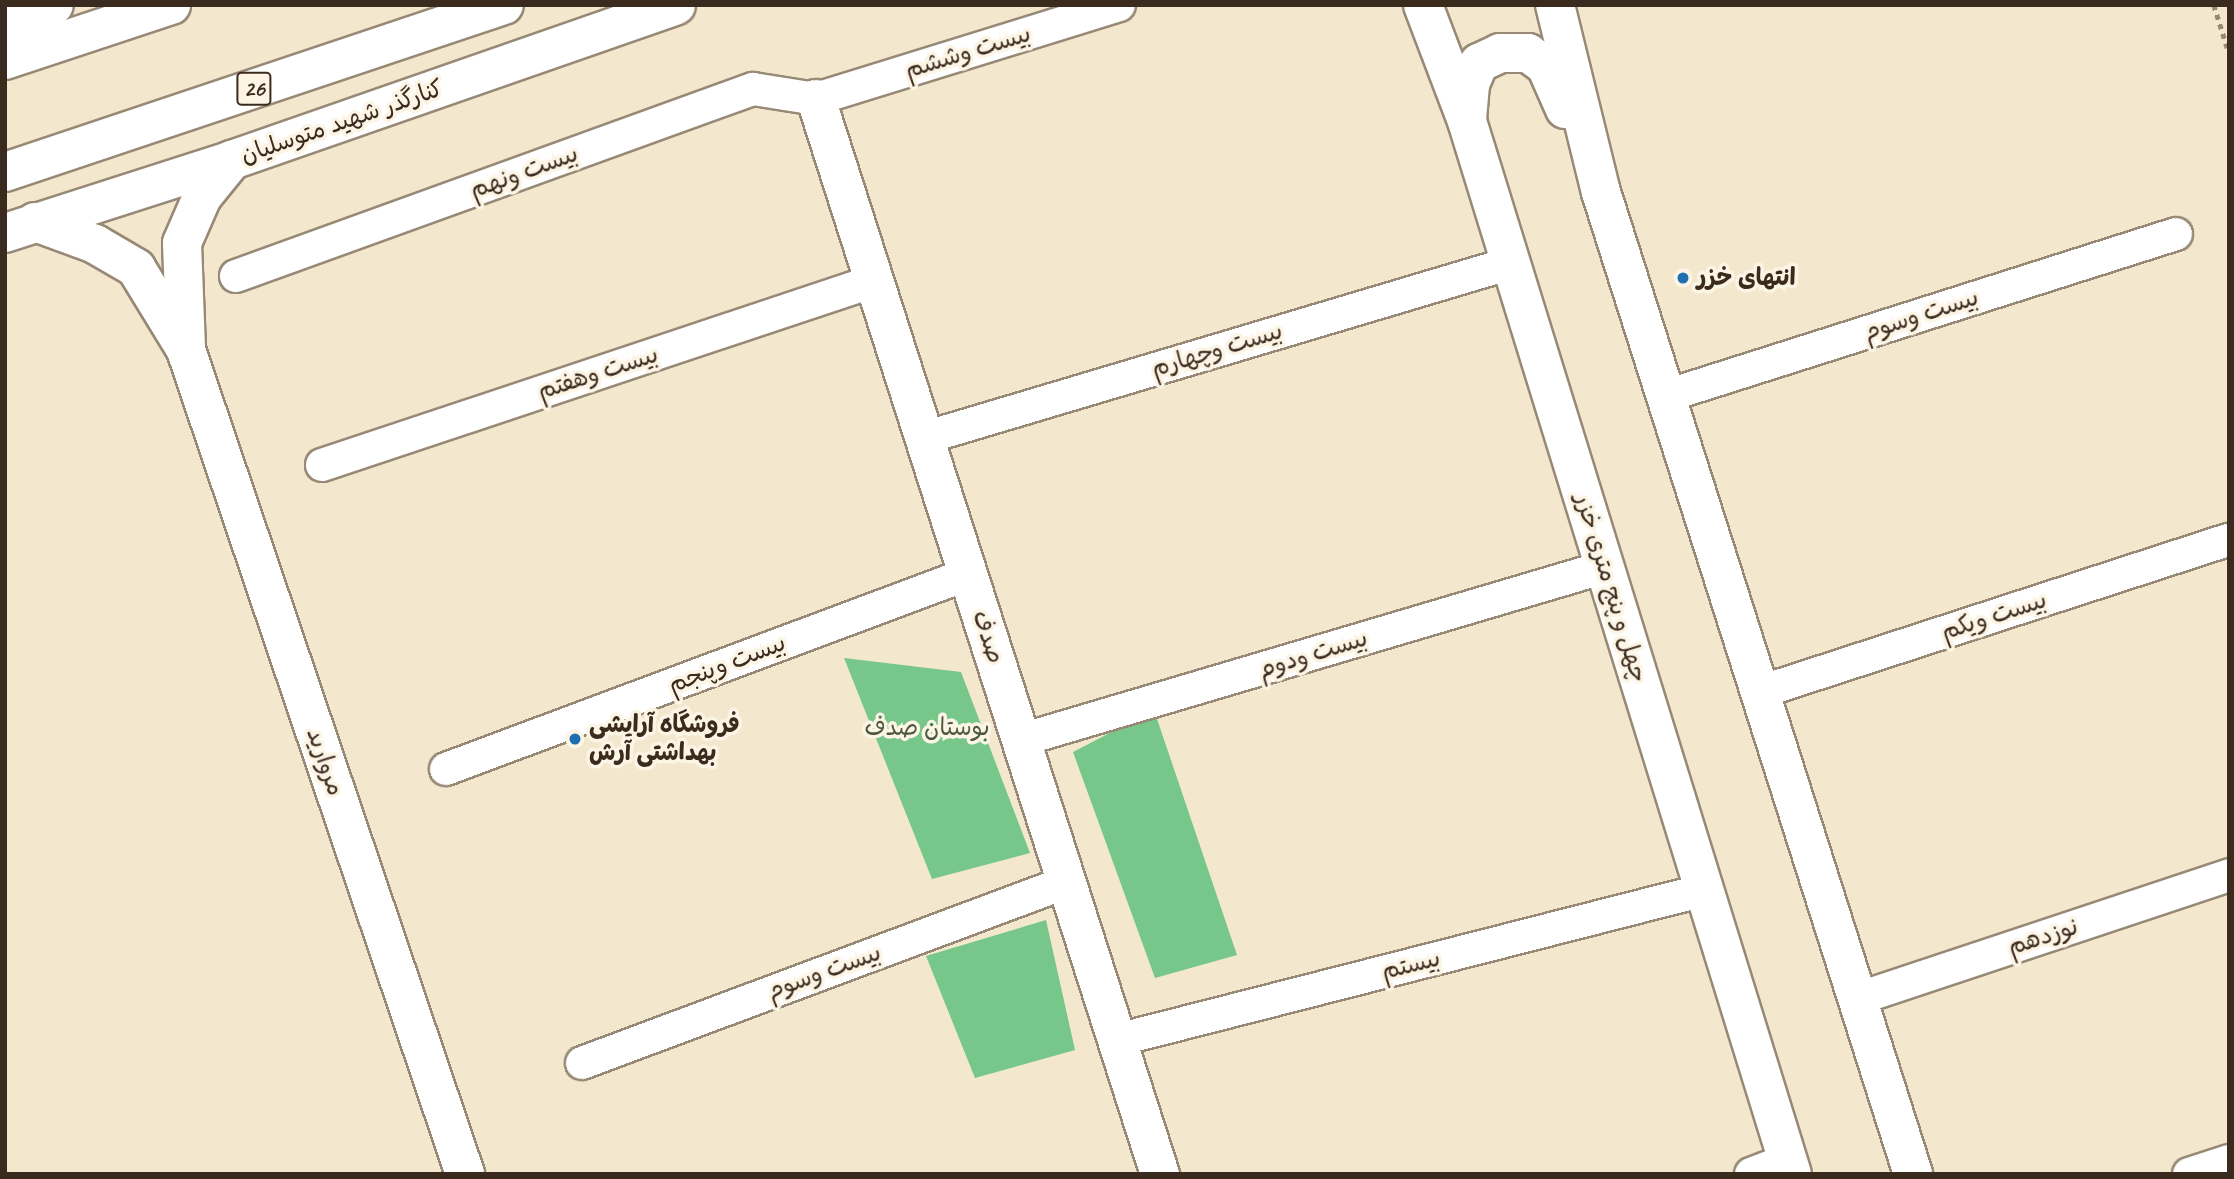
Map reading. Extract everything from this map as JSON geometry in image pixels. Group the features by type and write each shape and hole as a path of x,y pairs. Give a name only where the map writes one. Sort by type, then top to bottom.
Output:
{"main road":[{"path":"5,26 54,5"},
{"path":"5,60 171,5"},
{"name":"26","path":"5,172 504,5"},
{"name":"کنارگذر شهید متوسلیان","path":"20,227 232,160 676,5"},
{"name":"چهل و پنج متری خزر","path":"1423,5 1467,121 1789,1167"},
{"path":"1562,7 1601,192 1913,1174"},
{"path":"1467,121 1470,84 1479,63 1500,53 1528,53 1546,66 1601,192"},
{"name":"صدف","path":"816,99 1160,1174"},
{"path":"186,350 182,243 202,197 232,160"},
{"path":"20,227 96,244 136,268 186,350"},
{"name":"مروارید","path":"186,350 465,1174"}],"street":[{"name":"بیست وششم","path":"816,99 1119,5"},
{"name":"بیست ونهم","path":"236,276 753,89 816,99"},
{"name":"بیست وسوم","path":"1666,396 2176,234"},
{"name":"بیست وچهارم","path":"924,438 1511,263"},
{"name":"بیست وهفتم","path":"322,465 874,281"},
{"name":"بیست ویکم","path":"1760,692 2229,540"},
{"name":"بیست ودوم","path":"1021,740 1605,567"},
{"name":"بیست وپنجم","path":"446,769 968,574"},
{"name":"نوزدهم","path":"1857,999 2229,875"},
{"name":"بیست وسوم","path":"582,1063 1067,882"},
{"name":"بیستم","path":"1117,1040 1704,890"},
{"path":"2189,1174 2229,1161"},
{"path":"1751,1174 1789,1167"}],"path":[{"path":"2214,5 2229,53"}],"green space":[{"name":"بوستان صدف","path":"844,658 961,672 1030,853 932,879"},
{"path":"1154,710 1237,955 1155,978 1073,752"},
{"path":"1046,920 1075,1050 975,1078 926,956"}],"place":[{"name":"انتهای خزر","path":"1683,278"},
{"name":"فروشگاه آرایشی بهداشتی آرش","path":"575,739"}]}
